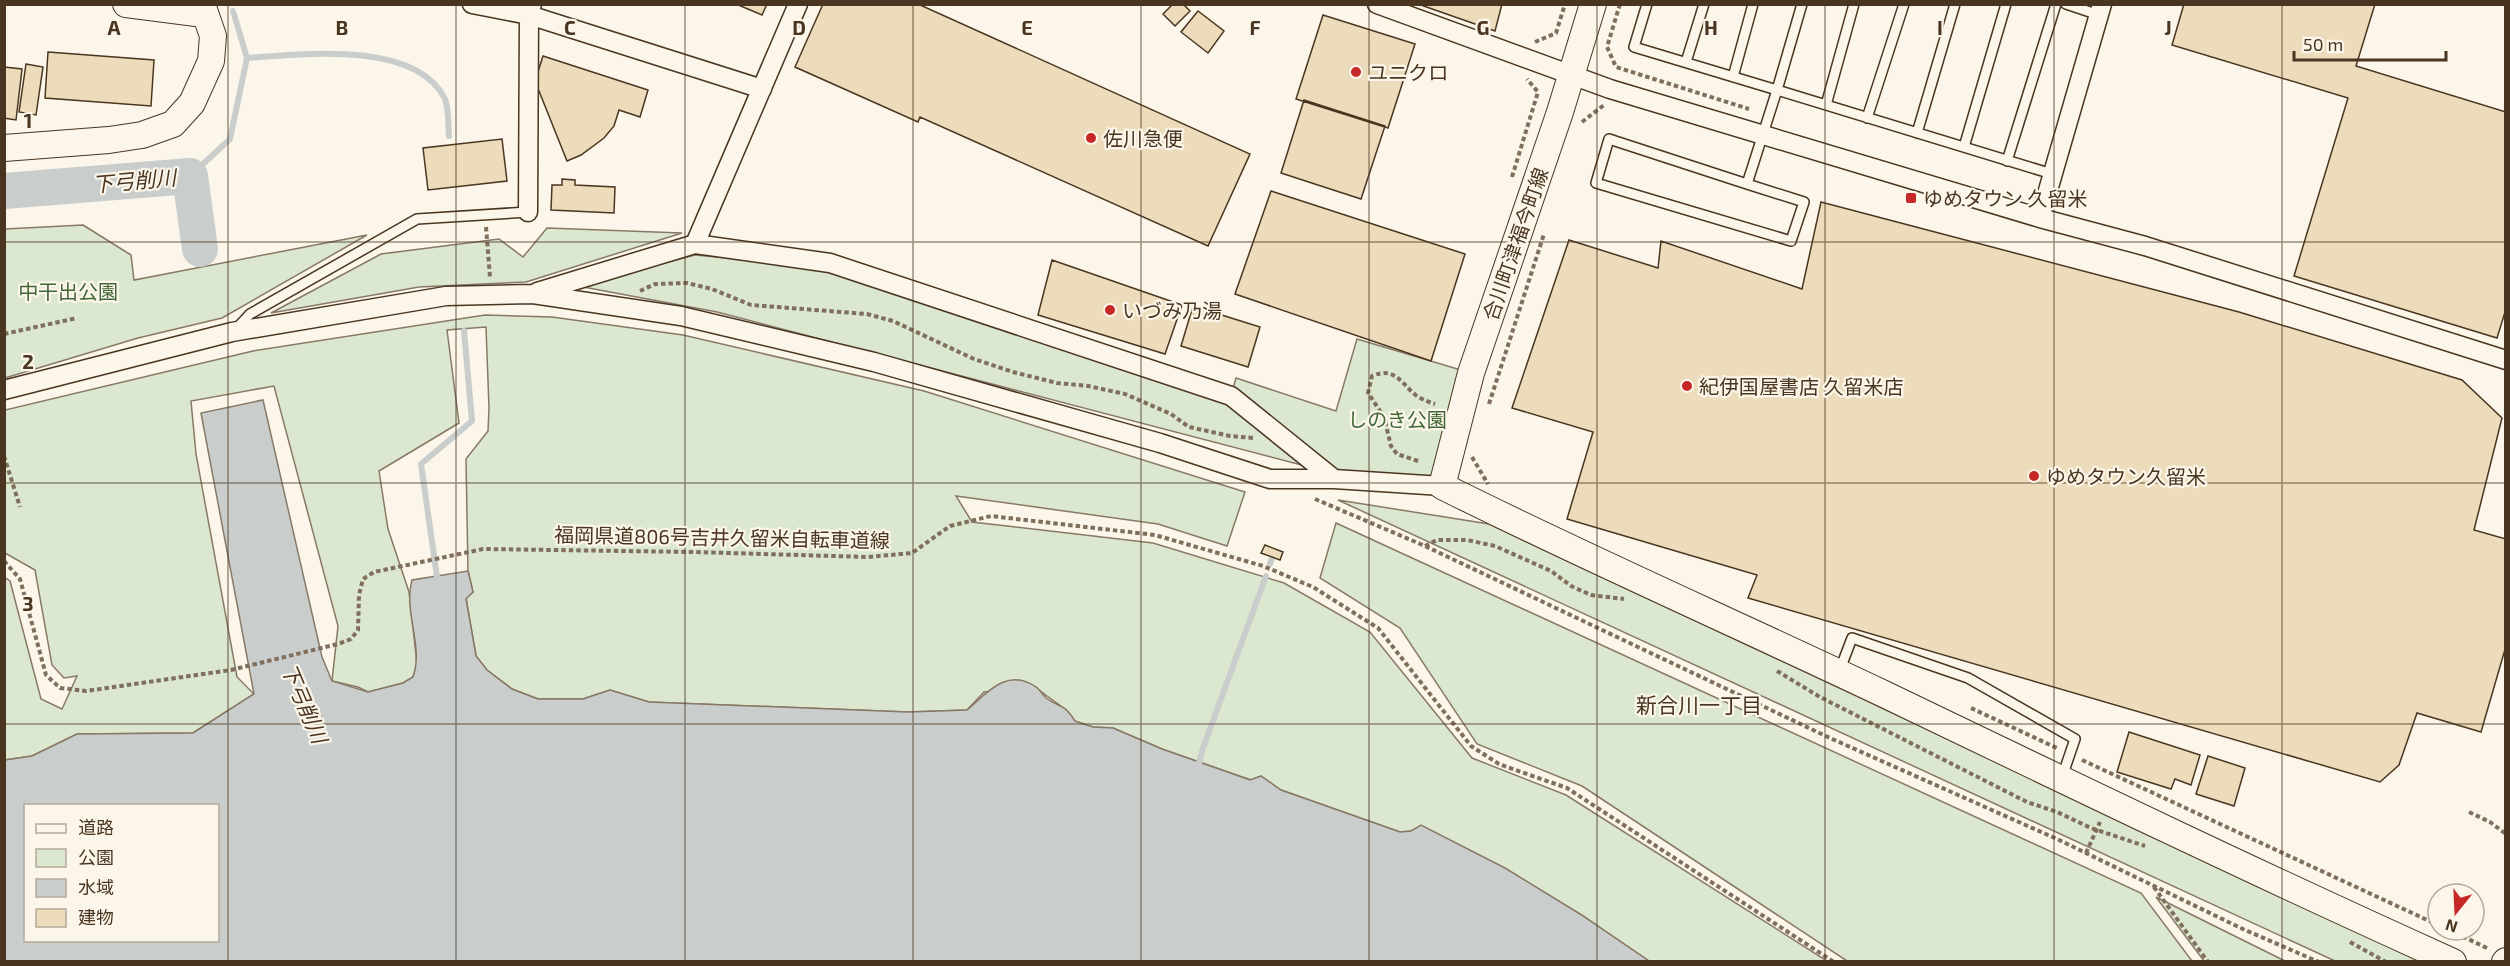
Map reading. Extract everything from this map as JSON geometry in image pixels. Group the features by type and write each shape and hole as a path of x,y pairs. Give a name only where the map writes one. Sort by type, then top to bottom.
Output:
{"street":[{"path":"4,147 109,140 142,135 173,124 192,103 211,61 213,36 208,7 126,4"},
{"path":"472,4 530,10 762,90"},
{"path":"695,244 798,4"},
{"path":"1377,4 1631,96 2040,218 2166,252 2505,360"},
{"name":"合川町津福今町線","path":"1442,486 1471,373 1560,112 1593,4"},
{"path":"528,212 530,10"},
{"path":"2040,218 2101,10"},
{"path":"533,294 695,244 830,262 1231,396 1334,479"},
{"path":"4,390 232,332 446,296 533,294 681,316 874,362 1160,443 1270,479 1334,479 1442,486 2443,959"}],"lane":[{"path":"1647,4 1634,46 2052,174"},
{"path":"1686,63 1704,4"},
{"path":"1733,77 1753,4"},
{"path":"1747,184 1802,4"},
{"path":"1826,105 1854,4"},
{"path":"1867,118 1904,4"},
{"path":"1917,133 1955,4"},
{"path":"1964,147 2006,4"},
{"path":"2007,161 2056,4"},
{"path":"2066,4 2101,10"},
{"path":"1609,139 1747,184 1804,202 1791,241 1596,183 1609,139"},
{"path":"232,332 250,314 417,219 528,212"},
{"path":"1838,673 1852,638 1968,678 2075,739 2061,780"}],"path":[{"path":"1534,42 1556,33 1565,4"},
{"path":"1616,67 1607,47 1620,4"},
{"path":"1524,76 1538,92 1535,103"},
{"path":"1578,132 1582,120 1605,105"},
{"path":"485,215 492,295"},
{"path":"1486,411 1545,232"},
{"path":"609,305 655,284 687,283 712,289 751,305 867,314 893,321 974,359 1013,372 1057,383 1089,386 1125,394 1171,414 1190,427 1230,436 1263,439 1281,437"},
{"path":"4,334 77,318"},
{"path":"1418,461 1397,454 1391,446 1387,425 1368,393 1368,384 1372,376 1381,372 1392,374 1402,380 1415,394 1436,404"},
{"path":"4,456 20,507"},
{"path":"1471,456 1488,484 1498,489"},
{"path":"1312,498 1425,546 1830,738 2086,853 2245,930 2319,962"},
{"name":"福岡県道806号吉井久留米自転車道線","path":"4,561 20,579 46,675 60,688 86,691 231,670 338,644 351,639 358,630 359,595 363,579 374,572 483,549 868,557 912,553 950,526 991,516 1155,536 1263,566 1313,587 1378,628 1471,746 1500,764 1567,788 1834,962"},
{"path":"1425,546 1437,540 1457,540 1494,546 1551,571 1571,586 1591,595 1633,602"},
{"path":"1771,667 1820,697 1956,765 1978,779 2002,788 2027,802 2150,848"},
{"path":"1964,705 2426,919"},
{"path":"2086,853 2109,802"},
{"path":"2469,812 2490,822 2505,834"},
{"path":"2154,886 2208,962"},
{"path":"2346,940 2386,962"},
{"path":"2471,942 2501,958"}],"green space":[{"name":"中干出公園","path":"83,225 131,255 134,280 367,235 222,318 138,338 5,378 5,229"},
{"path":"547,228 682,233 526,282 419,287 271,313 381,254 499,239 523,257"},
{"path":"695,255 821,266 1231,405 1313,468 717,312 578,286"},
{"path":"485,315 552,317 683,335 924,391 1245,492 1227,546 1158,524 956,496 972,522 1153,543 1284,583 1370,632 1472,758 1566,795 1827,961 1649,961 1580,914 1412,831 1400,832 1281,790 1261,776 1251,780 1162,749 1113,728 1093,727 1074,721 1066,711 1036,687 984,692 967,710 908,712 649,702 610,690 583,699 538,699 512,689 487,670 476,656 466,598 473,592 468,571 466,459 488,431 486,327 447,330 459,423 379,471 388,529 409,592 417,664 413,677 403,683 368,692 358,687 332,681 338,626 274,386 191,401 196,454 237,677 254,694 193,733 77,734 32,756 5,760 4,577 10,581 41,699 62,709 77,676 64,678 52,665 35,570 5,553 5,410 253,351"},
{"name":"しのき公園","path":"1357,339 1471,373 1442,486 1334,479 1231,396 1236,378 1336,411"},
{"path":"1338,500 1489,524 2422,961 2335,961"},
{"path":"1336,523 2141,893 2192,961 1847,961 1582,786 1477,744 1400,628 1320,578"},
{"path":"2156,897 2285,961 2204,961"}],"water":[{"path":"263,400 322,657 332,681 368,692 403,683 413,677 416,653 410,604 412,580 468,571 473,592 466,599 476,656 487,670 512,689 538,699 583,699 610,690 649,702 908,712 967,710 998,685 1016,680 1026,682 1036,687 1046,698 1065,708 1075,721 1093,727 1113,728 1162,749 1250,780 1261,776 1281,790 1400,832 1411,831 1421,825 1505,868 1580,914 1649,961 5,961 5,760 32,756 77,734 193,733 254,694 201,413"}],"building":[{"path":"736,4 767,4 762,15"},
{"name":"佐川急便","path":"823,4 918,4 1250,154 1208,246 920,117 918,122 795,67"},
{"path":"1173,4 1183,4 1190,11 1175,26 1163,14"},
{"path":"1418,4 1502,4 1495,31"},
{"path":"2184,4 2375,4 2356,66 2506,112 2506,309 2497,338 2294,276 2348,98 2172,45"},
{"path":"1198,11 1224,31 1208,53 1181,32"},
{"name":"ユニクロ","path":"1323,15 1415,44 1388,128 1296,99"},
{"path":"48,52 154,60 151,106 45,98"},
{"path":"543,56 648,90 640,117 619,110 614,126 604,138 581,155 567,161 535,81"},
{"path":"26,64 43,67 36,115 19,112"},
{"path":"4,67 22,69 16,120 4,118"},
{"path":"1304,100 1385,126 1361,199 1281,173"},
{"path":"502,139 507,181 428,190 423,148"},
{"path":"562,179 575,180 575,185 615,187 614,213 551,210 552,185 562,185"},
{"path":"1271,191 1465,254 1431,361 1235,294"},
{"name":"ゆめタウン久留米","path":"1821,202 2239,312 2462,380 2502,418 2474,530 2506,539 2506,646 2481,732 2417,713 2399,765 2380,782 1748,598 1757,575 1567,519 1593,432 1512,408 1569,240 1658,268 1661,241 1802,289"},
{"name":"いづみ乃湯","path":"1052,260 1182,305 1165,354 1038,315"},
{"path":"1193,306 1260,327 1248,367 1181,346"},
{"path":"1265,545 1283,552 1280,560 1261,553"},
{"path":"2129,732 2200,755 2191,785 2175,779 2171,789 2117,772"},
{"path":"2208,756 2245,768 2234,806 2196,794"}],"waterway":[{"path":"190,176 230,139 247,58 233,11"},
{"path":"247,58 297,54 356,55 384,59 410,67 430,80 445,99 449,136"},
{"name":"下弓削川","path":"4,191 190,176 200,249"},
{"path":"438,584 421,464 472,421 464,331"},
{"path":"1270,564 1273,555"},
{"path":"1198,767 1266,576"}],"place":[{"name":"ユニクロ","path":"1356,72"},
{"name":"佐川急便","path":"1091,138"},
{"name":"ゆめタウン 久留米","path":"1911,198"},
{"name":"いづみ乃湯","path":"1110,310"},
{"name":"紀伊国屋書店 久留米店","path":"1687,386"},
{"name":"ゆめタウン久留米","path":"2034,476"}],"district":[{"name":"新合川一丁目","path":"1699,704"}]}
